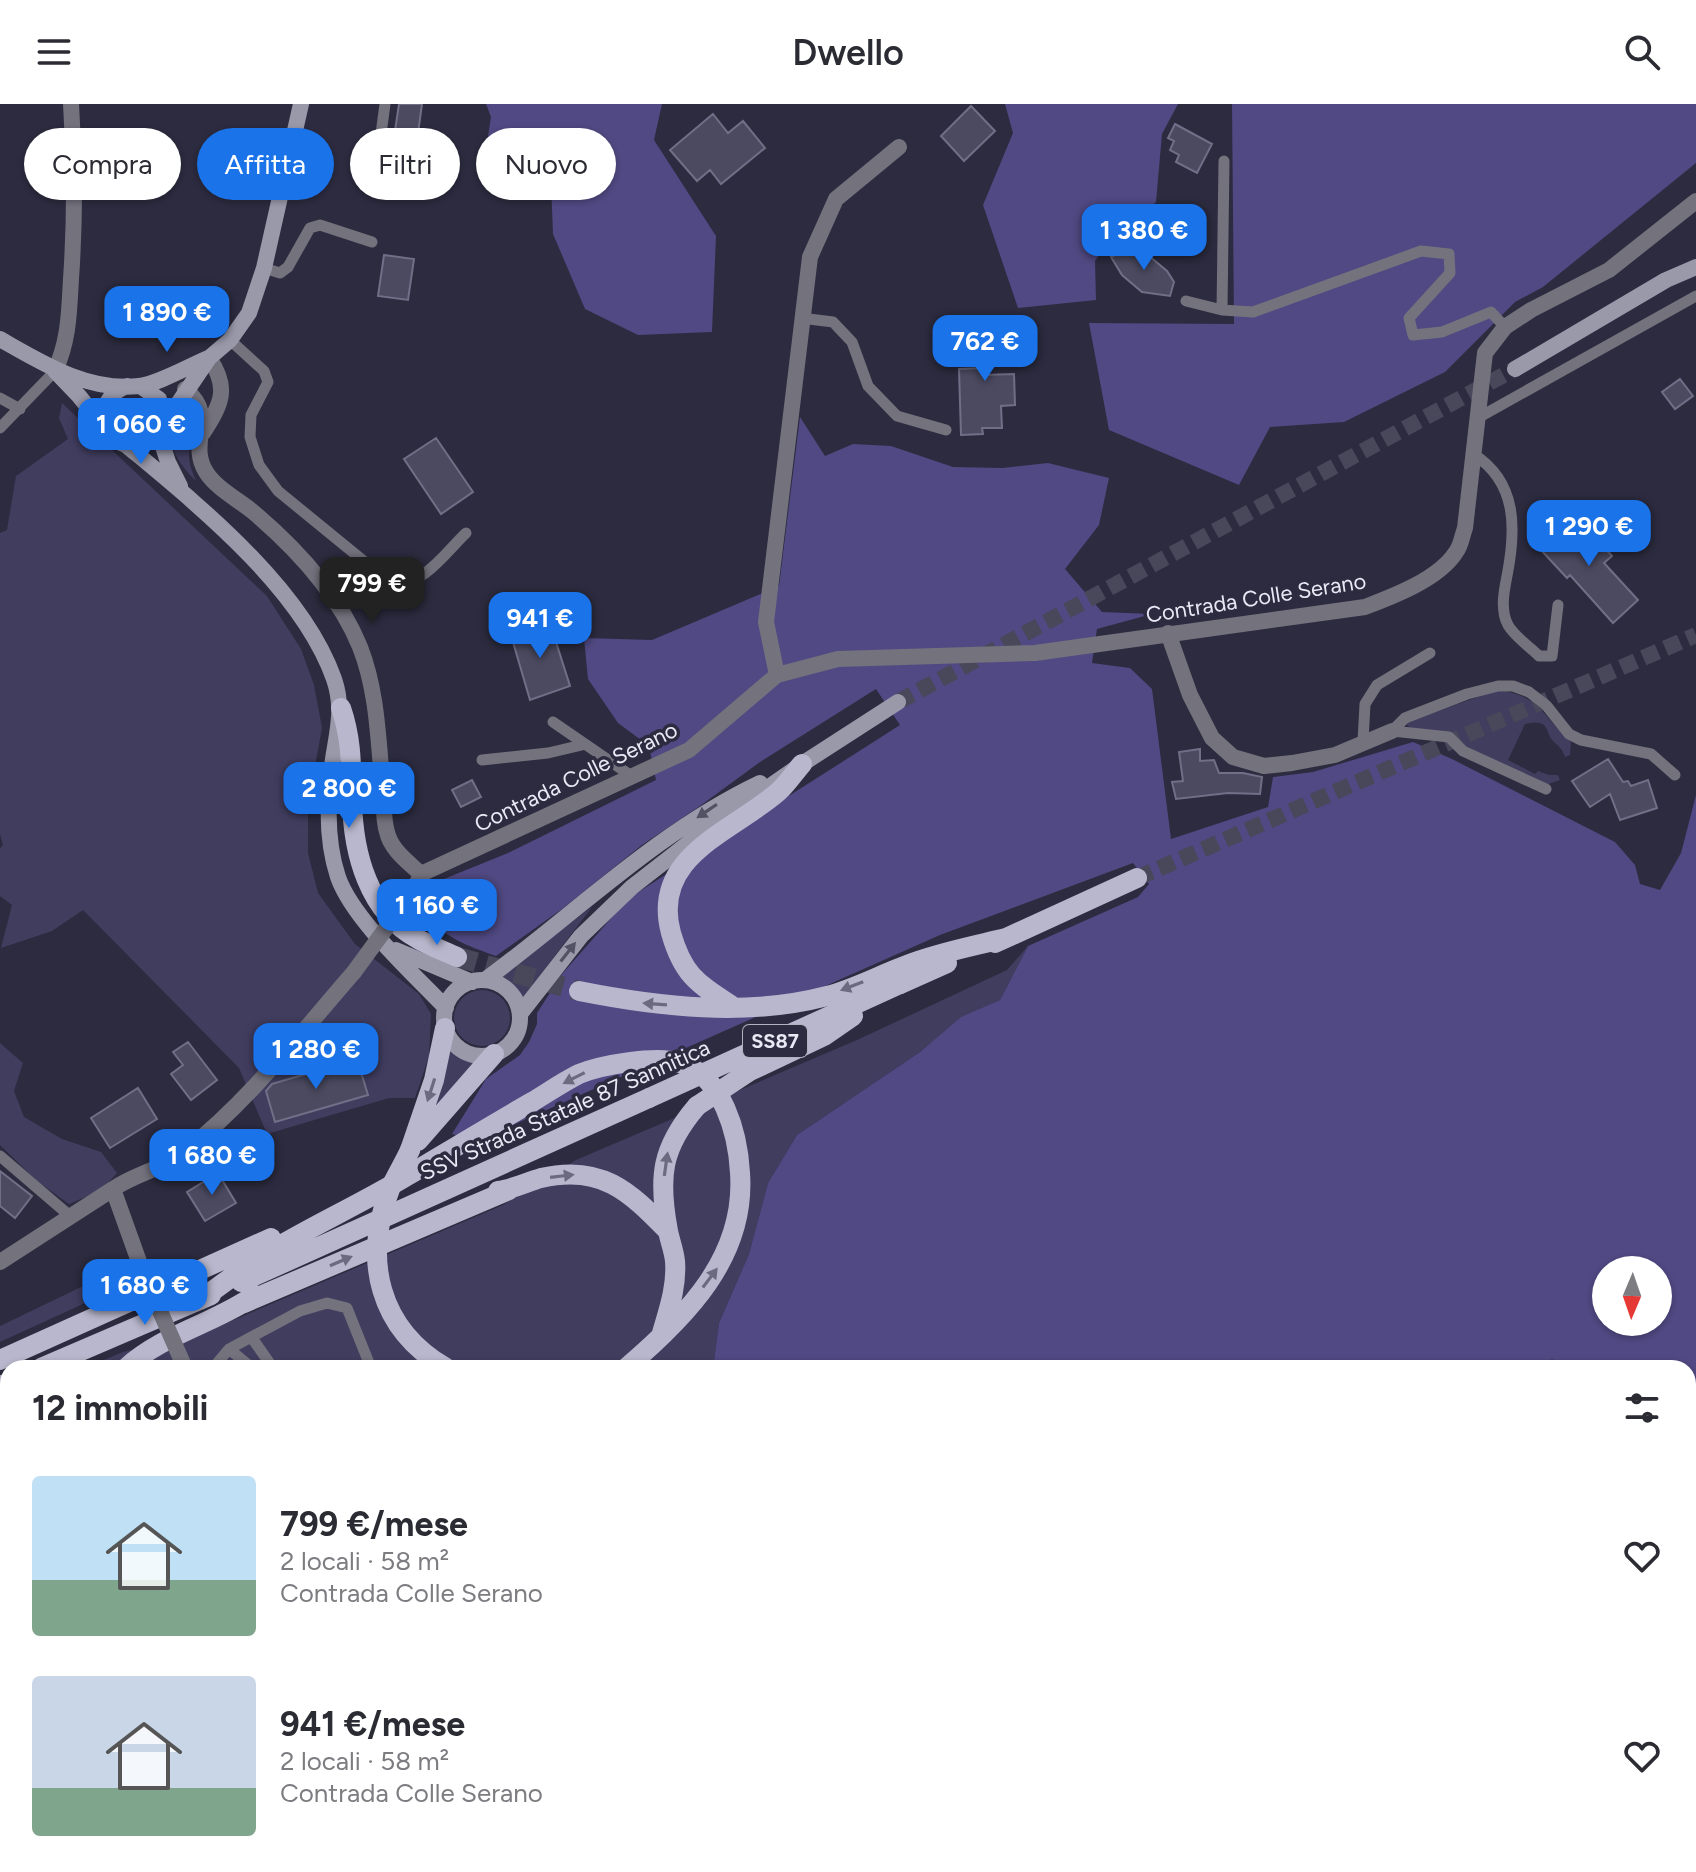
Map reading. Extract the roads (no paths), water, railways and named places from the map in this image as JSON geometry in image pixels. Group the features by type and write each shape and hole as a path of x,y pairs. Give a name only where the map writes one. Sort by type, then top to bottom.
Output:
{"main road":[{"path":"126,445 144,445 161,428 185,389 209,358 230,340 249,313 264,268 301,104"},
{"path":"1515,369 1666,280 1696,267"},
{"path":"0,339 55,371 94,382 134,386 154,393 159,399 161,428 173,475 185,494"},
{"path":"106,429 103,416 106,403 115,392 209,358"},
{"path":"55,371 114,440 126,445 185,494 268,576 297,610 334,679 350,733 357,851 366,880 381,908 415,938 457,957"},
{"path":"520,1014 581,936 632,887 691,841 898,702"},
{"path":"341,708 331,773 330,844 339,880 358,910 445,1018 450,1039 469,1054 482,1057 494,1054"},
{"path":"732,1006 697,983 678,959 669,924 670,890 680,868 696,850 779,791 802,764"},
{"path":"432,1360 406,1338 386,1305 378,1270 377,1241 382,1213 410,1150 434,1080 445,1018 455,991 478,981 532,946 593,893 720,803 802,764"},
{"name":"SSV Strada Statale 87 Sannitica","path":"98,1342 404,1209 1137,878"},
{"path":"579,991 633,1002 773,1006 828,996 919,961 1006,938"},
{"path":"387,946 478,981 497,983 516,1001 520,1014 520,1024 512,1043 494,1054 410,1150"},
{"path":"661,1339 674,1288 675,1260 663,1193 666,1154 680,1126 697,1106 750,1071 824,1036 900,984"},
{"path":"200,1300 259,1258 403,1179 580,1074 626,1061 680,1062 705,1078 731,1118 739,1149 742,1193 734,1235 720,1265 661,1339 636,1360"},
{"path":"135,1360 185,1329 540,1179 571,1173 610,1181 640,1202 668,1231"},
{"path":"0,1360 403,1179"},
{"path":"404,1209 509,1190"},
{"path":"244,1303 331,1241"},
{"path":"59,1360 98,1342"},
{"path":"35,1360 98,1342"}],"street":[{"path":"55,371 65,349 74,239 75,160 71,104"},
{"path":"777,675 766,622 810,257 836,199 899,147"},
{"name":"Contrada Colle Serano","path":"421,874 689,750 777,675 838,659 1035,653 1365,607 1405,591 1443,567 1457,551 1465,528 1485,353 1505,327 1531,310 1609,270 1696,201"},
{"path":"0,1262 129,1178 182,1155 239,1103 354,972 414,890 421,874 399,854 387,834 377,712 361,651 345,613 320,578 254,513 209,478 201,464 199,452 203,433 220,401 222,384 218,370 209,358"},
{"path":"185,389 200,405 203,433"},
{"path":"1168,633 1190,695 1212,738 1233,757 1264,766 1292,763 1335,755 1392,731"},
{"path":"113,1189 142,1270 181,1360"}],"lane":[{"path":"382,128 385,104"},
{"path":"1222,310 1224,161"},
{"path":"264,268 280,273 288,267 310,228 320,225 372,242"},
{"path":"1186,301 1222,310 1253,312 1421,251 1449,254 1450,273 1409,318 1413,335 1442,332 1491,312 1505,327"},
{"path":"1476,419 1696,296"},
{"path":"801,318 833,322 852,342 868,386 897,416 946,430"},
{"path":"230,340 264,371 268,382 251,415 250,437 259,465 278,491 393,585 416,581 466,533"},
{"path":"0,428 55,371"},
{"path":"0,398 20,409"},
{"path":"1473,454 1484,461 1499,480 1511,503 1512,535 1503,599 1508,625 1539,656 1552,656 1558,605"},
{"path":"1363,741 1365,704 1377,685 1430,653"},
{"path":"1392,731 1405,718 1455,699 1498,686 1513,686 1529,692 1546,705 1569,734 1581,740 1651,754 1675,775"},
{"path":"553,722 582,745 633,777"},
{"path":"1392,731 1449,737 1463,751 1546,789"},
{"path":"482,760 548,753 582,745"},
{"path":"0,1156 70,1216"},
{"path":"220,1360 229,1349 300,1311 327,1303 347,1308 368,1360"},
{"path":"252,1338 267,1360"},
{"path":"229,1349 242,1360"}],"tunnel":[{"path":"898,702 1515,369"},
{"path":"1137,878 1696,635"},
{"path":"457,957 579,991"}]}
